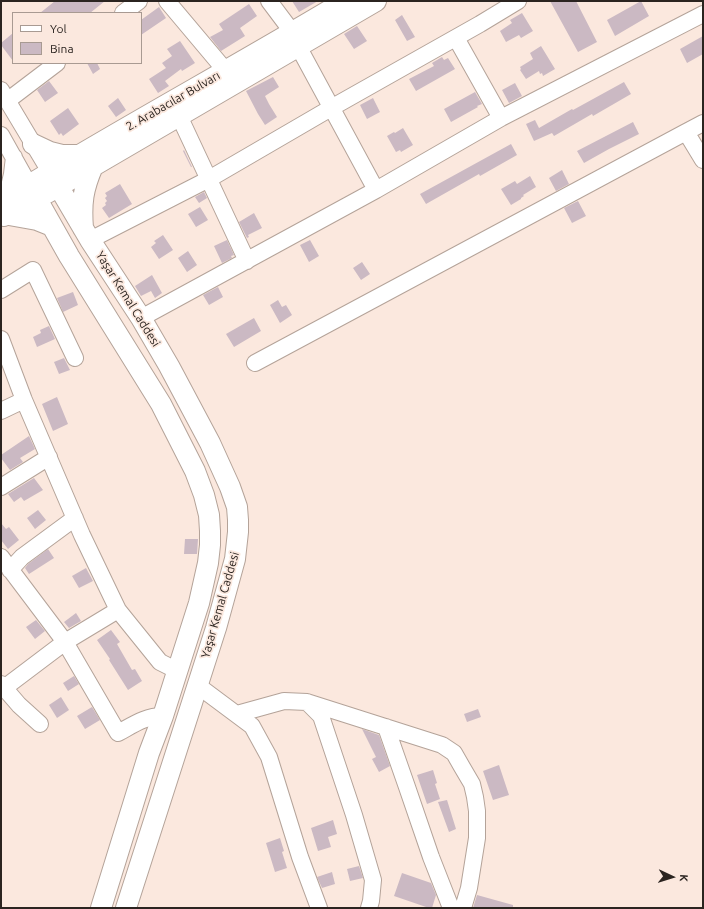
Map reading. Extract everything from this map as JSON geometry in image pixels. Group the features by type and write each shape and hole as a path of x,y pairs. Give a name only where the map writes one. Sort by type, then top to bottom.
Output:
{"main road":[{"name":"2. Arabacılar Bulvarı","path":"87,160 225,70 295,39 345,1"},
{"path":"32,192 295,39 376,1"},
{"path":"33,144 62,156 87,160"},
{"path":"87,160 87,180 83,195 82,210 87,234"},
{"name":"Yaşar Kemal Caddesi","path":"54,179 87,234 141,318 169,366 210,443 230,486 237,507 238,532 235,559 216,628 126,908"},
{"name":"Yaşar Kemal Caddesi","path":"32,192 162,404 195,471 204,495 209,515 210,545 208,563 199,603 178,671 149,753 100,908"},
{"path":"3,210 52,226"}],"street":[{"path":"124,12 139,1"},
{"path":"167,1 225,70"},
{"path":"269,1 295,39 376,190"},
{"path":"87,234 209,179 518,1"},
{"path":"141,318 376,190 501,118 703,14"},
{"path":"456,38 501,118"},
{"path":"54,179 4,96 55,64"},
{"path":"181,120 247,261"},
{"path":"255,363 703,122"},
{"path":"686,132 703,160"},
{"path":"1,135 32,192 3,210"},
{"path":"3,210 12,174 14,157"},
{"path":"1,290 32,270 76,358"},
{"path":"1,339 24,400 75,518 118,610 160,662 178,671"},
{"path":"1,410 24,400"},
{"path":"1,487 49,457"},
{"path":"75,518 22,558 5,564 65,642 118,733 146,719 154,716 163,716"},
{"path":"40,724 19,705 2,686 65,642 118,610"},
{"path":"197,685 252,726 268,757 300,857 319,908"},
{"path":"237,714 284,701 307,702 442,745 454,753 472,784 478,810 477,838 469,888 463,908"},
{"path":"307,702 321,716 354,815 373,880 369,908"},
{"path":"386,728 431,857 451,908"}],"building":[{"path":"55,1 105,1 91,12 41,12"},
{"path":"292,1 318,1 299,12"},
{"path":"550,1 576,1 597,42 578,52"},
{"path":"641,1 649,16 615,36 607,20"},
{"path":"249,4 257,16 240,28 245,36 221,51 210,37 223,30 219,24"},
{"path":"159,7 166,18 142,34 142,19"},
{"path":"522,13 533,31 521,38 519,35 506,42 500,31 512,23 510,20"},
{"path":"402,15 415,37 407,41 395,20"},
{"path":"357,26 367,41 354,49 344,34"},
{"path":"12,34 12,60 1,45 1,43"},
{"path":"703,36 703,54 687,63 680,49"},
{"path":"180,41 195,63 182,71 181,69 165,81 169,86 158,93 149,79 166,68 162,63 172,56 167,49"},
{"path":"541,46 555,69 543,76 539,71 526,79 520,70 520,67 533,59 530,53"},
{"path":"442,57 444,60 448,58 455,69 416,91 409,79 434,66 432,63"},
{"path":"88,64 98,64 100,69 93,74"},
{"path":"273,77 279,87 265,96 277,117 265,125 246,91"},
{"path":"49,81 58,93 45,102 37,90"},
{"path":"624,82 631,94 554,136 552,133 534,141 526,124 535,120 539,128"},
{"path":"515,83 522,96 509,103 502,90"},
{"path":"475,92 482,104 451,122 444,109"},
{"path":"118,98 126,110 116,117 108,106"},
{"path":"373,98 380,112 367,119 360,105"},
{"path":"68,108 79,124 63,136 61,133 59,135 50,121"},
{"path":"633,122 639,134 584,163 577,151"},
{"path":"403,128 413,145 401,152 400,150 396,152 387,136"},
{"path":"511,144 517,155 480,176 479,174 426,204 420,194"},
{"path":"184,150 192,167 183,151"},
{"path":"562,170 569,184 556,191 549,178"},
{"path":"530,176 536,187 511,205 501,189 515,181 517,184"},
{"path":"120,184 132,204 109,218 102,208 106,205 105,203 107,201 105,198 107,196 105,193"},
{"path":"204,192 207,198 199,203 195,197"},
{"path":"578,201 586,216 572,223 564,208"},
{"path":"200,207 208,220 196,227 188,214"},
{"path":"254,213 262,228 248,235 249,237 247,238 239,222"},
{"path":"163,235 173,250 159,259 151,247 156,243 154,241"},
{"path":"227,240 234,255 231,256 232,258 222,263 214,246"},
{"path":"310,240 319,256 309,262 300,245"},
{"path":"188,251 197,265 187,272 178,258"},
{"path":"362,262 370,274 361,280 353,268"},
{"path":"152,275 162,293 155,298 151,291 141,296 135,286"},
{"path":"218,287 223,297 209,305 203,295"},
{"path":"73,292 78,305 63,312 57,298"},
{"path":"278,300 282,307 286,305 292,315 280,323 270,305"},
{"path":"254,318 261,331 234,347 226,334"},
{"path":"49,326 55,339 37,347 33,337 41,333 40,330"},
{"path":"64,358 70,370 59,374 54,362"},
{"path":"57,397 68,424 53,431 42,404"},
{"path":"29,436 35,449 20,458 23,462 10,470 1,458 1,455"},
{"path":"34,478 43,490 24,501 21,497 14,502 8,494"},
{"path":"38,510 46,520 35,529 27,518"},
{"path":"1,523 6,529 9,527 19,540 8,549 1,540"},
{"path":"185,539 198,539 197,554 184,554"},
{"path":"48,549 54,558 29,574 25,568 28,564"},
{"path":"86,568 93,581 79,588 72,576"},
{"path":"76,613 81,621 69,628 64,622"},
{"path":"36,620 45,631 35,639 26,627"},
{"path":"111,630 120,642 117,644 132,670 135,669 142,681 128,690 97,640"},
{"path":"74,676 79,684 68,691 63,683"},
{"path":"61,697 69,710 57,718 49,705"},
{"path":"92,707 100,720 85,729 77,716"},
{"path":"478,709 481,717 467,722 464,714"},
{"path":"362,729 379,735 390,766 379,772 372,759 376,757"},
{"path":"499,765 509,795 493,800 483,771"},
{"path":"433,770 437,783 435,784 440,799 427,804 417,775"},
{"path":"447,800 456,829 449,832 438,802"},
{"path":"333,820 337,834 328,837 331,847 318,851 311,828"},
{"path":"280,838 284,851 282,852 287,868 275,872 266,843"},
{"path":"359,866 363,878 350,881 347,869"},
{"path":"332,872 335,884 322,888 317,877"},
{"path":"402,873 431,883 436,895 432,908 394,896"},
{"path":"477,895 513,905 513,908 473,908"}]}
